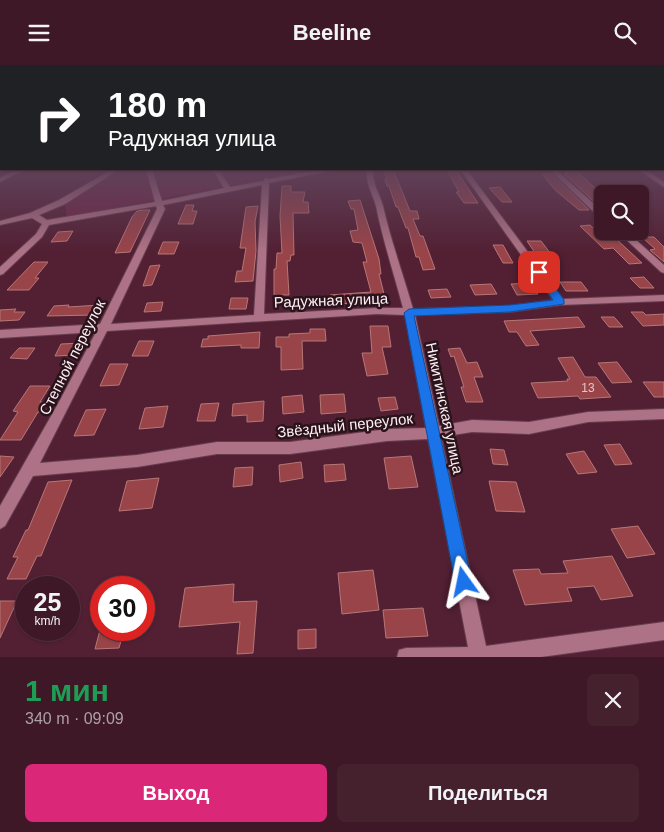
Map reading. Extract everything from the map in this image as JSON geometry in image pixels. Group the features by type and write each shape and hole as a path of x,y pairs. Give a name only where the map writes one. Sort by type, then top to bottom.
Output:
{"street":[{"path":"0,223 32,215 73,196"},
{"path":"158,196 161,203"},
{"path":"32,215 46,223 196,196"},
{"path":"259,318 264,196"},
{"name":"Никитинская улица","path":"375,196 409,313 479,657"},
{"path":"482,196 560,302"},
{"path":"581,196 594,208"},
{"name":"Степной переулок","path":"0,521 30,470 106,327 162,209 161,203"},
{"path":"0,272 39,235 46,223"},
{"path":"631,240 664,270"},
{"name":"Радужная улица","path":"0,334 378,311 409,313 510,309 560,302 664,299"},
{"name":"Звёздный переулок","path":"30,470 137,461 217,448 290,448 387,435 433,433 472,427 529,428 588,417 664,414"},
{"path":"406,657 479,657 664,631"}],"shaded area":[{"path":"76,196 178,196 67,217 65,203"}],"building":[{"path":"281,196 304,196 303,202 308,202 309,213 293,213 294,255 291,255 290,261 287,261 289,295 274,295 274,269 276,269 277,253 282,253 280,216"},
{"path":"392,196 404,196 410,211 417,211 419,219 413,219 420,236 423,236 435,269 423,270 419,257 416,257 408,228 406,228 398,207 396,207"},
{"path":"459,196 473,196 478,203 464,203"},
{"path":"496,196 507,196 512,202 502,202"},
{"path":"562,196 574,196 589,210 579,210"},
{"path":"587,196 594,196 594,202"},
{"path":"360,200 379,259 381,274 379,274 386,302 332,304 330,295 371,292 363,262 367,262 362,243 353,242 350,231 358,230 354,209 351,209 348,201"},
{"path":"186,205 194,205 192,211 197,211 193,224 178,224"},
{"path":"258,206 255,222 256,251 253,281 235,282 237,271 242,271 246,248 240,248 246,207"},
{"path":"150,210 130,252 115,253 132,217 137,211"},
{"path":"590,225 594,229 594,239 580,226"},
{"path":"73,231 67,241 51,242 58,232"},
{"path":"649,237 654,237 664,247 664,262 650,250 655,249 645,240 649,240"},
{"path":"595,240 617,240 642,263 629,264 613,248 604,249"},
{"path":"527,241 541,241 554,258 539,259"},
{"path":"163,242 179,242 174,254 158,254"},
{"path":"493,245 503,245 513,263 503,263"},
{"path":"34,262 48,262 35,278 39,278 29,290 7,290"},
{"path":"160,265 152,285 143,286 150,266"},
{"path":"644,277 654,288 640,288 630,278"},
{"path":"560,282 581,282 588,291 566,291"},
{"path":"531,283 538,294 517,295 511,284"},
{"path":"491,284 497,294 475,295 470,285"},
{"path":"447,289 451,297 431,298 428,290"},
{"path":"231,298 248,298 246,309 229,309"},
{"path":"163,302 161,311 144,312 147,303"},
{"path":"69,305 68,307 100,305 95,315 47,316 54,306"},
{"path":"16,309 14,312 25,312 19,320 0,321 0,310"},
{"path":"631,312 643,312 646,315 664,314 664,325 643,326"},
{"path":"578,317 585,327 530,331 539,345 526,346 517,332 509,332 504,321"},
{"path":"601,317 614,317 623,327 609,327"},
{"path":"370,326 388,326 391,347 382,347 388,374 367,376 362,353 372,353"},
{"path":"310,329 325,329 326,341 302,341 303,369 281,370 281,347 276,347 276,337 289,337 289,334 310,333"},
{"path":"260,332 259,348 241,348 241,345 201,347 203,339 208,339 208,336"},
{"path":"139,341 154,341 148,356 132,356"},
{"path":"82,343 76,355 55,356 61,344"},
{"path":"19,348 35,348 27,359 10,358"},
{"path":"460,348 467,363 477,362 483,377 474,377 483,402 466,402 461,387 464,387 454,356 451,357 448,349"},
{"path":"573,357 585,377 596,377 611,397 580,399 578,396 538,398 531,383 568,381 567,379 570,379 558,358"},
{"path":"617,362 632,382 612,383 598,363"},
{"path":"110,364 128,364 119,385 100,386"},
{"path":"643,382 664,382 664,397 654,397"},
{"path":"30,386 50,386 40,402 47,402 41,412 38,412 21,440 0,440 18,412 13,411"},
{"path":"344,394 346,412 321,414 320,395"},
{"path":"302,395 304,412 283,414 282,397"},
{"path":"395,397 398,409 381,411 378,398"},
{"path":"264,401 263,421 247,422 247,415 232,416 233,404"},
{"path":"219,403 215,421 197,421 201,404"},
{"path":"168,406 163,427 139,429 145,408"},
{"path":"106,409 94,435 74,436 86,410"},
{"path":"620,444 632,464 615,465 604,445"},
{"path":"490,449 504,450 508,465 493,464"},
{"path":"584,451 597,472 578,474 566,454"},
{"path":"0,456 14,457 0,477"},
{"path":"411,456 418,487 389,489 384,458"},
{"path":"301,462 303,478 280,482 279,465"},
{"path":"344,464 346,480 325,482 324,465"},
{"path":"253,467 252,485 233,487 235,468"},
{"path":"159,478 152,508 119,511 127,481"},
{"path":"72,480 41,556 37,556 27,576 15,576 15,579 7,579 18,557 13,557 26,530 28,530 48,482"},
{"path":"489,481 516,482 525,512 496,511"},
{"path":"638,526 655,554 627,558 611,529"},
{"path":"612,556 633,596 601,600 594,586 567,588 572,601 525,605 513,570 539,569 541,574 568,573 563,561"},
{"path":"373,570 379,610 342,614 338,573"},
{"path":"234,584 233,602 257,601 253,653 237,654 240,622 179,627 185,588"},
{"path":"0,601 15,601 15,605 0,638"},
{"path":"423,608 428,636 386,638 383,610"},
{"path":"316,629 316,648 298,649 298,630"},
{"path":"97,641 121,641 119,648 95,649"}],"route":[{"path":"464,582 409,313 510,309 560,302 539,272"}]}
